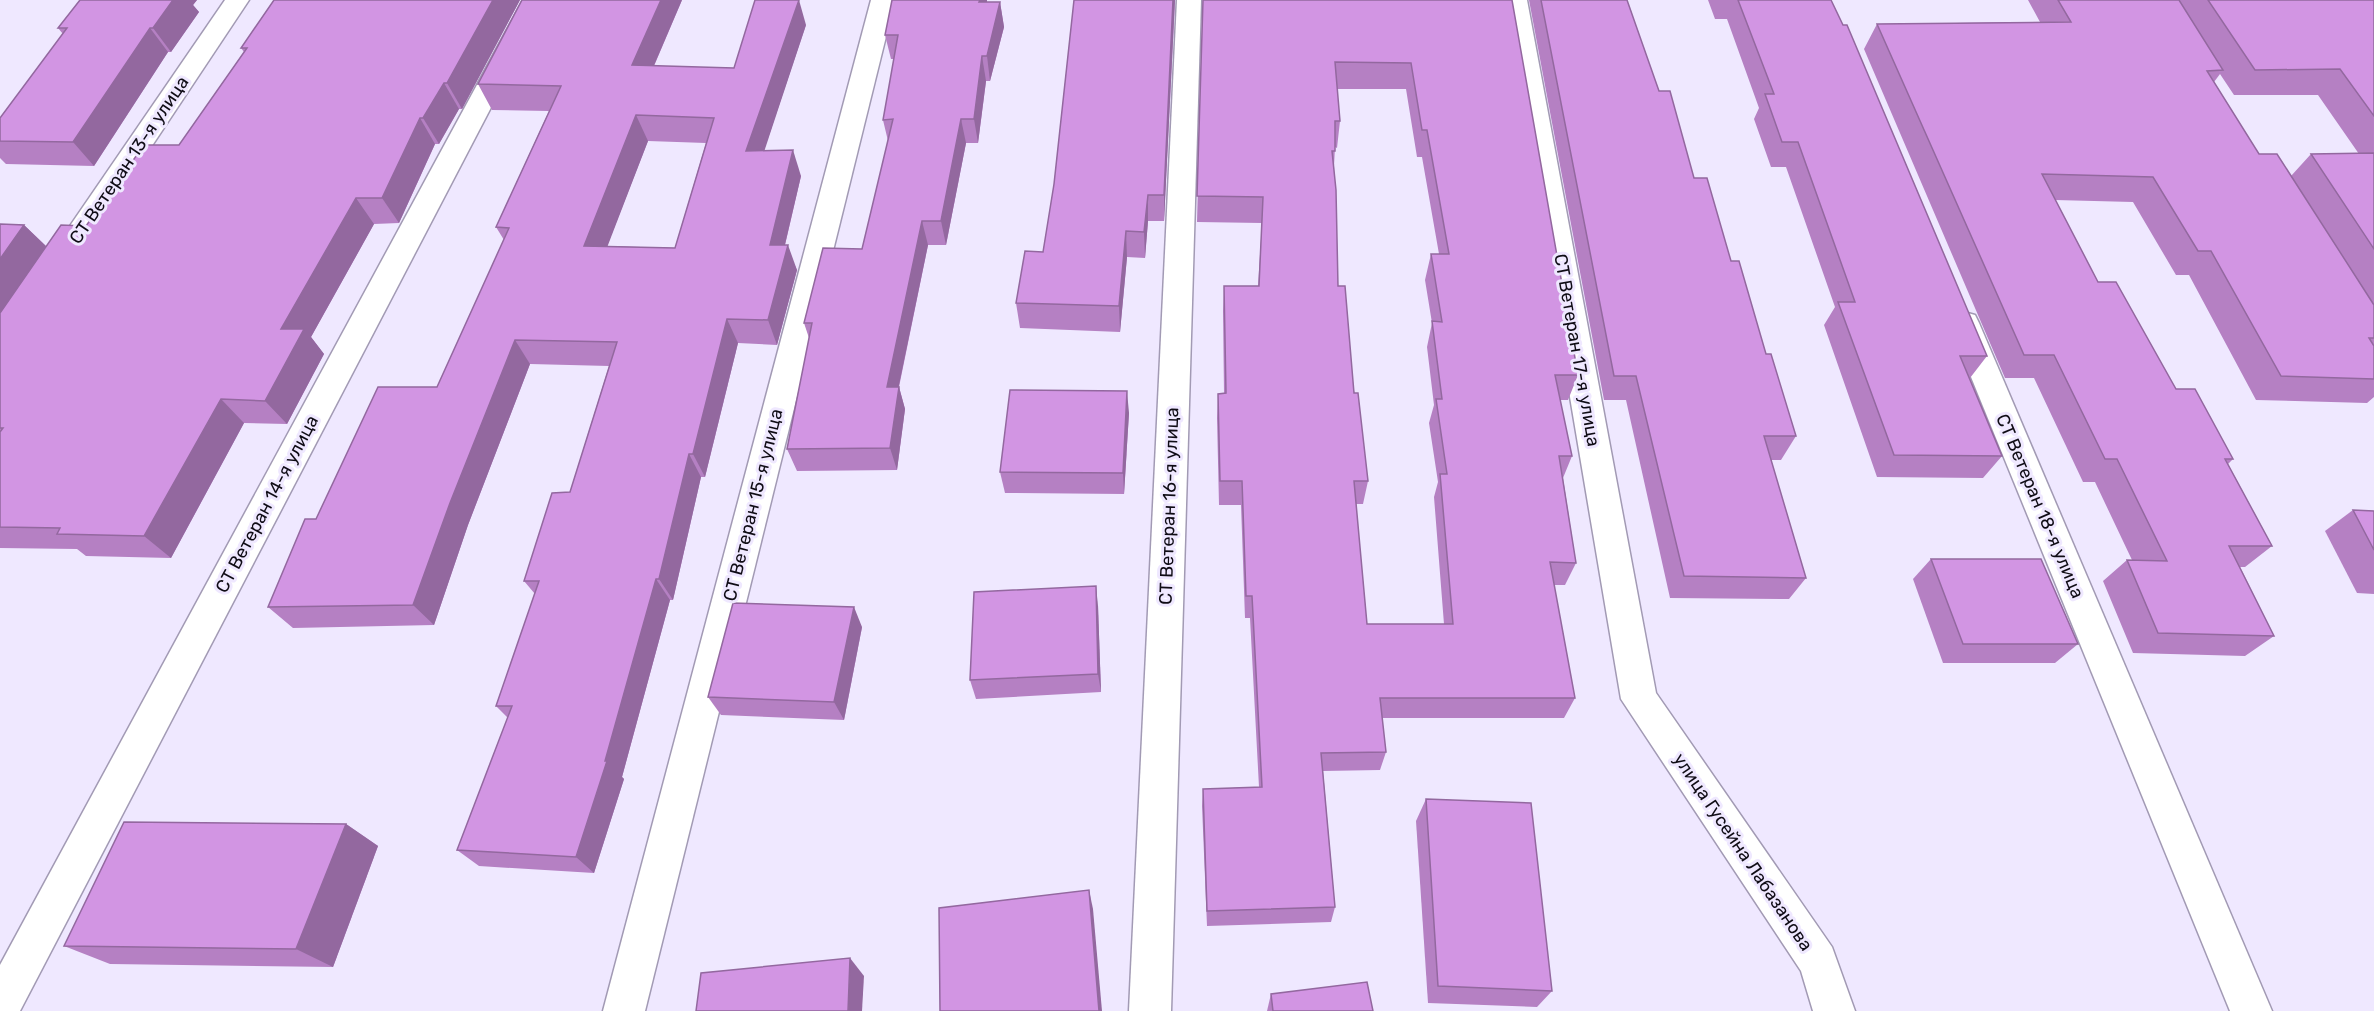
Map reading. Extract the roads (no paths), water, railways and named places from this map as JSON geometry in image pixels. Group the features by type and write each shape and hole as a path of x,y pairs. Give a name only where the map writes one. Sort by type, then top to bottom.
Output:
{"street":[{"name":"СТ Ветеран 13-я улица","path":"46,282 237,0"},
{"name":"СТ Ветеран 14-я улица","path":"0,1007 535,0"},
{"name":"СТ Ветеран 15-я улица","path":"624,1011 883,0"},
{"name":"СТ Ветеран 16-я улица","path":"1150,1011 1189,0"},
{"name":"СТ Ветеран 17-я улица","path":"1515,0 1639,699"},
{"name":"СТ Ветеран 18-я улица","path":"1953,297 2251,1011"},
{"name":"улица Гусейна Лабазанова","path":"1639,699 1818,961 1834,1011"}]}
